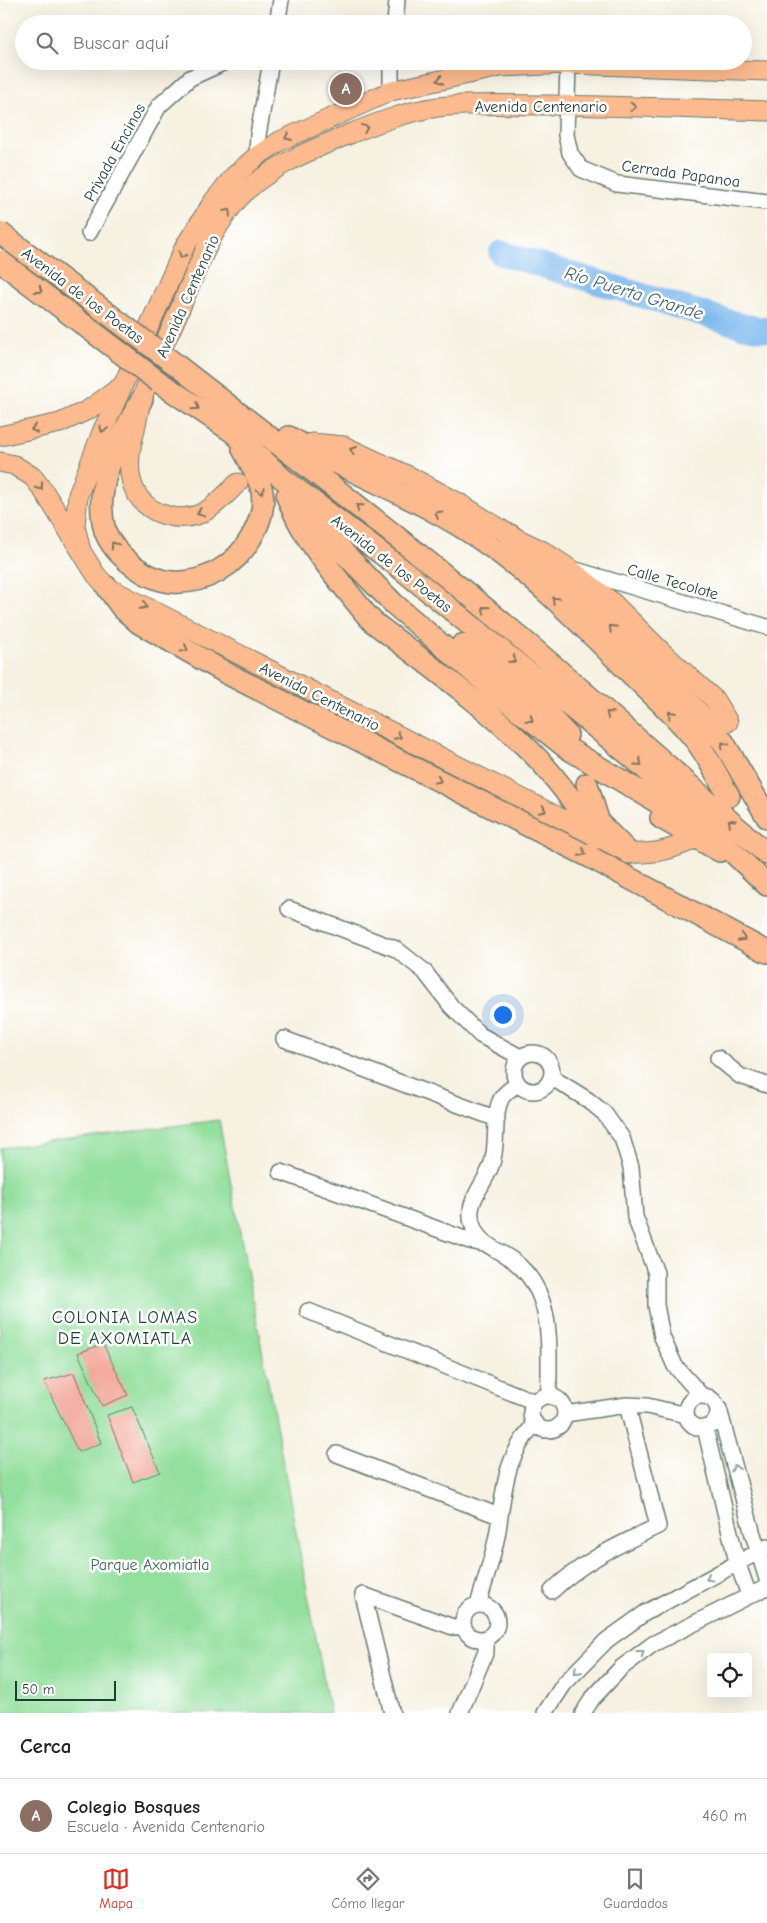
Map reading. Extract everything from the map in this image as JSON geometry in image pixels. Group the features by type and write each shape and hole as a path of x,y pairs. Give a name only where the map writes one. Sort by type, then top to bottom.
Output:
{"highway":[{"name":"Avenida de los Poetas","path":"0,233 313,470 486,609 610,715 767,854"},
{"name":"Avenida de los Poetas","path":"0,261 159,382 233,432 282,478 420,584 638,762 765,883"},
{"path":"215,395 311,450 407,496 480,539 537,583 658,701 696,741 710,763 728,799"},
{"path":"142,399 113,453 105,476 102,496 102,517 106,532 115,548 140,570 155,577 171,582 190,580 207,576 223,569 247,545 257,529 263,505 261,488 256,474 233,432"},
{"path":"282,478 291,505 364,612 417,642"},
{"path":"282,478 344,553 394,604 446,650 567,748 676,812 724,854"},
{"path":"324,510 329,518 399,580 488,651 496,668"},
{"path":"510,535 554,571 698,712 724,743 767,816"},
{"path":"322,548 417,642 533,740 570,766 724,854 765,883"},
{"path":"358,567 375,571 480,660 496,668 558,725 570,740"},
{"path":"399,580 420,584"},
{"path":"107,587 122,608 139,623 245,683 590,857 767,952"},
{"path":"372,615 452,682 528,750 554,777 594,830 597,838"},
{"path":"442,627 446,650"},
{"path":"245,683 267,683 321,704 348,726 357,739"},
{"path":"587,784 599,823 629,853"}],"main road":[{"name":"Avenida Centenario","path":"81,551 76,526 78,495 102,432 186,246 213,202 233,177 257,156 280,141 390,91 486,70"},
{"name":"Avenida Centenario","path":"739,70 767,71"},
{"name":"Avenida Centenario","path":"238,483 216,504 203,512 188,518 171,517 151,509 140,499 133,486 130,470 130,452 142,399 203,254 223,219 247,190 280,166 318,147 391,118 436,107 481,105 567,106 767,111"},
{"path":"0,436 60,423 88,410 123,385"},
{"path":"312,443 344,446 411,477 459,503 570,569 612,602 661,651 714,699 728,722"},
{"name":"Avenida Centenario","path":"0,462 14,465 33,477 96,575 107,587 321,704 629,853 651,854 670,850 688,842"},
{"path":"728,799 734,776"}],"street":[{"path":"278,15 281,0"},
{"path":"396,15 397,0"},
{"name":"Privada Encinos","path":"89,233 159,106 190,78 207,70"},
{"path":"257,156 258,136 269,70"},
{"path":"390,91 391,70"},
{"name":"Cerrada Papanoa","path":"568,70 566,135 570,154 581,169 618,184 767,202"},
{"name":"Calle Tecolote","path":"570,569 767,627"},
{"path":"289,909 396,949 424,971 451,1006 480,1034 520,1057"},
{"path":"284,1039 497,1119"},
{"path":"533,1053 546,1058 550,1063 551,1077 548,1084 536,1091 522,1088 517,1084 514,1070 515,1063 526,1054 533,1053"},
{"path":"718,1058 740,1076 767,1085"},
{"path":"551,1077 599,1109 622,1138 631,1167 635,1218 656,1273 656,1305 662,1337 674,1366 701,1395 713,1399 719,1409 752,1531 762,1549 767,1579"},
{"path":"308,1311 542,1399 558,1399 562,1403 565,1414 564,1420 556,1428 544,1429 535,1423 531,1413 542,1399 548,1321 539,1289 515,1262 488,1245 474,1230 470,1210 477,1190 491,1167 497,1142 497,1119 501,1098 517,1084"},
{"path":"281,1172 470,1241 488,1245"},
{"path":"701,1395 688,1404 686,1415 692,1425 697,1428 705,1428 716,1422 719,1409"},
{"path":"565,1414 627,1405 647,1406 686,1415"},
{"path":"552,1591 562,1581 606,1551 658,1526 627,1405"},
{"path":"478,1605 498,1530 508,1466 523,1437 535,1423"},
{"path":"705,1428 737,1562 749,1595"},
{"path":"337,1454 499,1516"},
{"path":"731,1538 752,1531"},
{"path":"546,1713 564,1684 607,1640 645,1613 762,1549"},
{"path":"583,1713 592,1699 621,1668 653,1644 767,1587"},
{"path":"392,1713 363,1595 453,1627 463,1626"},
{"path":"478,1605 486,1606 493,1611 497,1618 497,1626 493,1633 486,1638 479,1639 472,1637 463,1626 463,1620 468,1609 478,1605"},
{"path":"460,1713 486,1651 486,1638"}],"green space":[{"name":"Parque Axomiatla","path":"219,1120 330,1713 0,1713 0,1148"}],"building":[{"path":"103,1344 128,1395 102,1406 78,1353"},
{"path":"74,1373 101,1443 78,1452 44,1381"},
{"path":"132,1407 160,1472 133,1482 107,1415"}],"waterway":[{"name":"Río Puerta Grande","path":"501,253 743,326 767,330"}],"place":[{"name":"Colegio Bosques","path":"346,89"}],"district":[{"name":"COLONIA LOMAS DE AXOMIATLA","path":"125,1327"}]}
